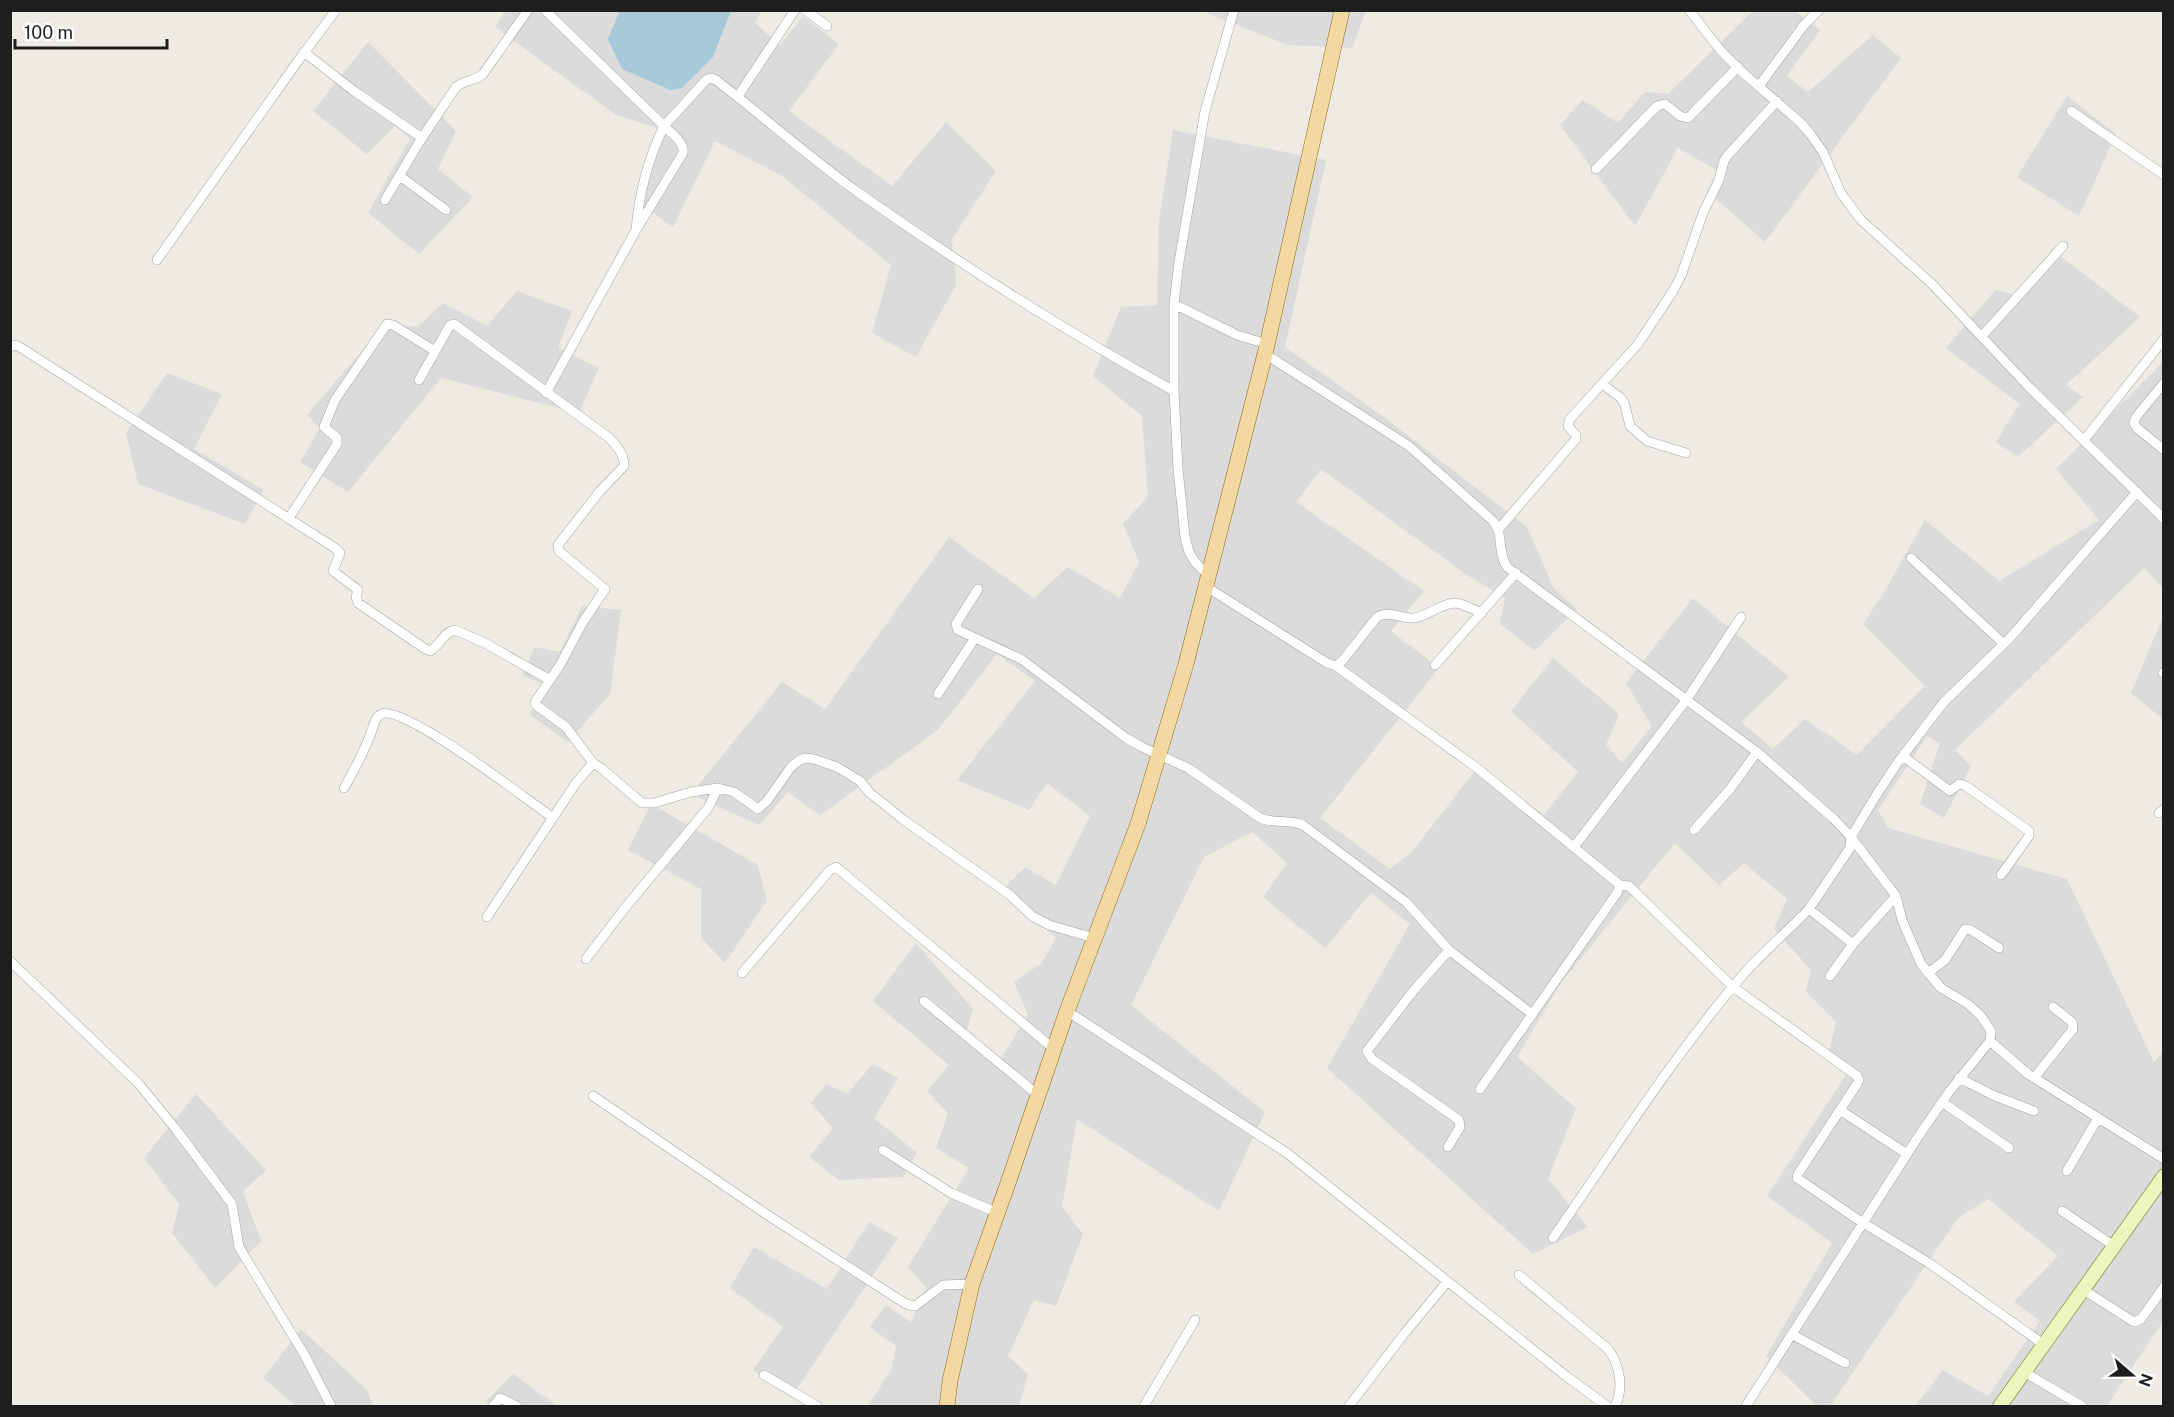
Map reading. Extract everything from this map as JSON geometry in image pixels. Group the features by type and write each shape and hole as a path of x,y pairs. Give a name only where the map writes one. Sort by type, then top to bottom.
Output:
{"main road":[{"path":"947,1407 952,1370 972,1284 1067,1011 1138,824 1186,664 1266,349 1342,10"}],"street":[{"path":"157,260 336,10"},
{"path":"385,200 456,87 483,74 528,10"},
{"path":"545,10 684,148 546,393"},
{"path":"738,96 795,10"},
{"path":"805,10 827,26"},
{"path":"1234,10 1205,111 1174,304 1174,391 1178,469 1185,537 1206,581 1327,663 1336,666 1477,768 1620,885 1629,886 1733,987 1857,1076 1859,1080 1857,1084 1797,1176 1864,1223 1932,1265 2043,1344"},
{"path":"1689,10 1738,68 1777,101 1811,135 1823,152 1841,193 1861,220 1932,284 2030,388 2163,519"},
{"path":"1759,86 1804,25 1820,10"},
{"path":"304,52 354,91 422,138"},
{"path":"1596,169 1660,104 1665,104 1684,118 1688,118 1738,68"},
{"path":"636,230 639,201 646,171 664,126 706,80 711,78 738,96 857,191 982,277 1105,353 1174,391"},
{"path":"1498,530 1574,442 1576,435 1568,426 1570,419 1638,344 1673,291 1681,276 1703,213 1719,180 1724,161 1777,101"},
{"path":"2071,111 2163,175"},
{"path":"399,176 447,210"},
{"path":"1982,336 2063,246"},
{"path":"1174,304 1266,349 1408,446 1493,520 1498,530 1500,555 1507,567 1687,699 1787,776 1851,837 1896,896 1902,920 1921,964 1928,974 1941,988 1968,1004 1981,1016 1991,1031 1990,1041 1959,1078 1907,1154 1746,1407"},
{"path":"289,518 337,444 338,438 324,428 335,400 387,324 393,325 435,351"},
{"path":"419,380 450,326 454,324 614,442 625,463 558,545 559,551 605,589 583,622 560,665 536,698 536,705 566,727 593,763 637,800 647,804 691,792 718,789 734,792 758,809 791,767 805,758 814,759 837,767 860,781 870,793 905,821 1010,895 1032,916 1049,925 1094,938"},
{"path":"2084,440 2163,339"},
{"path":"10,348 12,345 18,345 338,551 339,557 333,571 358,590 356,597 358,603 424,648 434,650 447,633 455,630 485,643 550,680"},
{"path":"2163,383 2136,417 2134,423 2163,450"},
{"path":"1602,384 1621,398 1630,426 1647,441 1686,453"},
{"path":"1553,1238 1668,1071 1733,987 1809,909 1850,848 1851,837 1903,756 1944,702 2004,644 2137,492"},
{"path":"1911,558 2004,644"},
{"path":"1435,665 1516,573"},
{"path":"978,589 956,627 1021,659 1126,738 1188,768 1260,818 1266,821 1295,822 1303,825 1406,902 1449,950 1532,1014"},
{"path":"1336,666 1377,617 1384,614 1419,617 1451,603 1458,603 1482,613"},
{"path":"1574,847 1687,699 1740,617"},
{"path":"938,694 975,638"},
{"path":"344,788 365,750 376,719 381,714 388,713 403,717 440,737 552,817"},
{"path":"1694,830 1730,789 1757,752"},
{"path":"1903,756 1950,791 1959,784 1966,786 2029,831 2029,836 2001,875"},
{"path":"487,917 520,870 552,817 593,763"},
{"path":"586,959 624,909 708,808 718,789"},
{"path":"742,973 830,870 836,867 1054,1049"},
{"path":"1480,1089 1617,894 1620,885"},
{"path":"1830,976 1853,944 1896,896"},
{"path":"1809,909 1853,944"},
{"path":"1928,974 1945,960 1968,928 1999,948"},
{"path":"1448,1147 1460,1126 1459,1120 1372,1059 1367,1051 1414,990 1449,950"},
{"path":"10,962 138,1083 232,1204 239,1247 304,1354 331,1407"},
{"path":"924,1001 1038,1095"},
{"path":"2034,1078 2073,1029 2072,1022 2053,1007"},
{"path":"1067,1011 1287,1154 1606,1407"},
{"path":"1990,1041 2034,1078 2163,1159"},
{"path":"1959,1078 1995,1096 2034,1111"},
{"path":"593,1096 769,1216 911,1307 943,1285 972,1284"},
{"path":"1942,1102 2009,1148"},
{"path":"1839,1110 1907,1154"},
{"path":"2067,1171 2098,1118"},
{"path":"883,1150 951,1193 998,1213"},
{"path":"2000,1407 2163,1176"},
{"path":"2062,1211 2114,1246"},
{"path":"1519,1275 1614,1357 1621,1391 1615,1407"},
{"path":"1348,1407 1447,1282"},
{"path":"2082,1289 2134,1322 2141,1319 2163,1287"},
{"path":"1144,1407 1195,1320"},
{"path":"1793,1335 1845,1363"},
{"path":"2024,1372 2082,1407"},
{"path":"764,1375 818,1407"},
{"path":"493,1407 500,1398 517,1407"}],"shaded area":[{"path":"1200,10 1366,11 1352,48 1288,45"},
{"path":"505,11 761,11 755,23 780,45 803,16 839,44 789,111 892,186 946,122 996,171 952,239 956,285 916,357 872,333 891,265 782,176 715,141 673,227 638,202 661,129 616,115 495,27"},
{"path":"1753,11 1795,11 1820,30 1787,76 1808,92 1873,35 1901,58 1765,242 1707,191 1718,171 1678,148 1635,226 1560,125 1583,100 1618,123 1645,92 1668,94"},
{"path":"368,42 456,131 438,169 473,197 419,254 368,213 410,139 395,126 367,154 313,111"},
{"path":"2067,96 2116,134 2079,216 2017,177"},
{"path":"1173,130 1326,160 1285,347 1381,415 1527,527 1554,589 1577,609 1535,651 1500,624 1505,598 1464,573 1321,469 1296,502 1424,591 1391,631 1439,668 1320,818 1390,869 1412,852 1477,768 1544,815 1578,772 1511,711 1553,658 1619,714 1606,745 1622,763 1652,726 1626,683 1693,598 1789,677 1741,722 1773,749 1805,719 1857,755 1925,686 1863,624 1883,594 1925,520 1999,581 2099,520 2056,469 2163,362 2163,588 2144,568 1955,750 1971,766 1944,818 1920,804 1940,743 1927,736 1878,810 1888,828 2067,879 2154,1062 2163,1052 2163,1321 2107,1406 1915,1406 1943,1370 1988,1396 2040,1321 2014,1302 2058,1256 1988,1199 1958,1218 1830,1406 1817,1406 1766,1356 1832,1243 1767,1196 1846,1075 1828,1057 1836,1022 1806,992 1811,970 1774,929 1787,899 1744,863 1719,885 1675,843 1560,984 1517,1057 1576,1108 1548,1179 1588,1227 1533,1254 1327,1068 1410,924 1371,893 1325,948 1263,897 1287,863 1252,832 1204,857 1131,1005 1265,1112 1219,1211 1077,1119 1062,1207 1083,1234 1056,1306 1034,1300 1008,1356 1028,1374 1019,1406 868,1406 892,1368 896,1346 870,1327 886,1305 911,1322 926,1287 908,1267 969,1168 936,1148 948,1113 927,1091 949,1065 873,1001 916,943 973,1009 966,1033 998,1063 1028,1015 1014,982 1042,963 1056,938 1003,889 1025,867 1056,885 1090,816 1047,783 1029,810 957,780 1035,681 997,654 938,730 820,815 788,792 759,825 691,794 782,682 825,709 949,537 1034,598 1068,567 1120,598 1139,562 1123,524 1148,496 1142,416 1093,376 1121,307 1157,305 1159,220"},
{"path":"2052,250 2140,317 2066,385 2083,397 2018,457 1996,442 2019,404 1946,348 1995,290 2018,295"},
{"path":"517,291 572,311 558,348 599,368 579,413 441,378 348,492 300,462 320,428 307,415 385,324 418,327 443,303 487,326"},
{"path":"167,373 222,394 194,449 264,490 245,524 138,484 126,433"},
{"path":"582,606 621,610 610,694 568,742 530,715 542,684 522,675 535,647 560,652"},
{"path":"2163,617 2163,719 2131,693"},
{"path":"651,804 758,865 767,900 725,963 701,938 701,889 628,850"},
{"path":"873,1064 898,1078 874,1119 917,1152 903,1177 839,1180 809,1157 833,1128 811,1103 826,1084 847,1094"},
{"path":"196,1094 266,1170 243,1192 261,1241 215,1288 172,1233 179,1204 144,1158"},
{"path":"869,1222 898,1238 791,1398 753,1370 783,1327 730,1288 754,1247 827,1289"},
{"path":"301,1329 367,1390 373,1406 296,1406 263,1378"},
{"path":"513,1374 558,1406 493,1406 486,1401"}],"water":[{"path":"620,10 731,11 713,57 682,88 670,90 622,69 608,39"}]}
